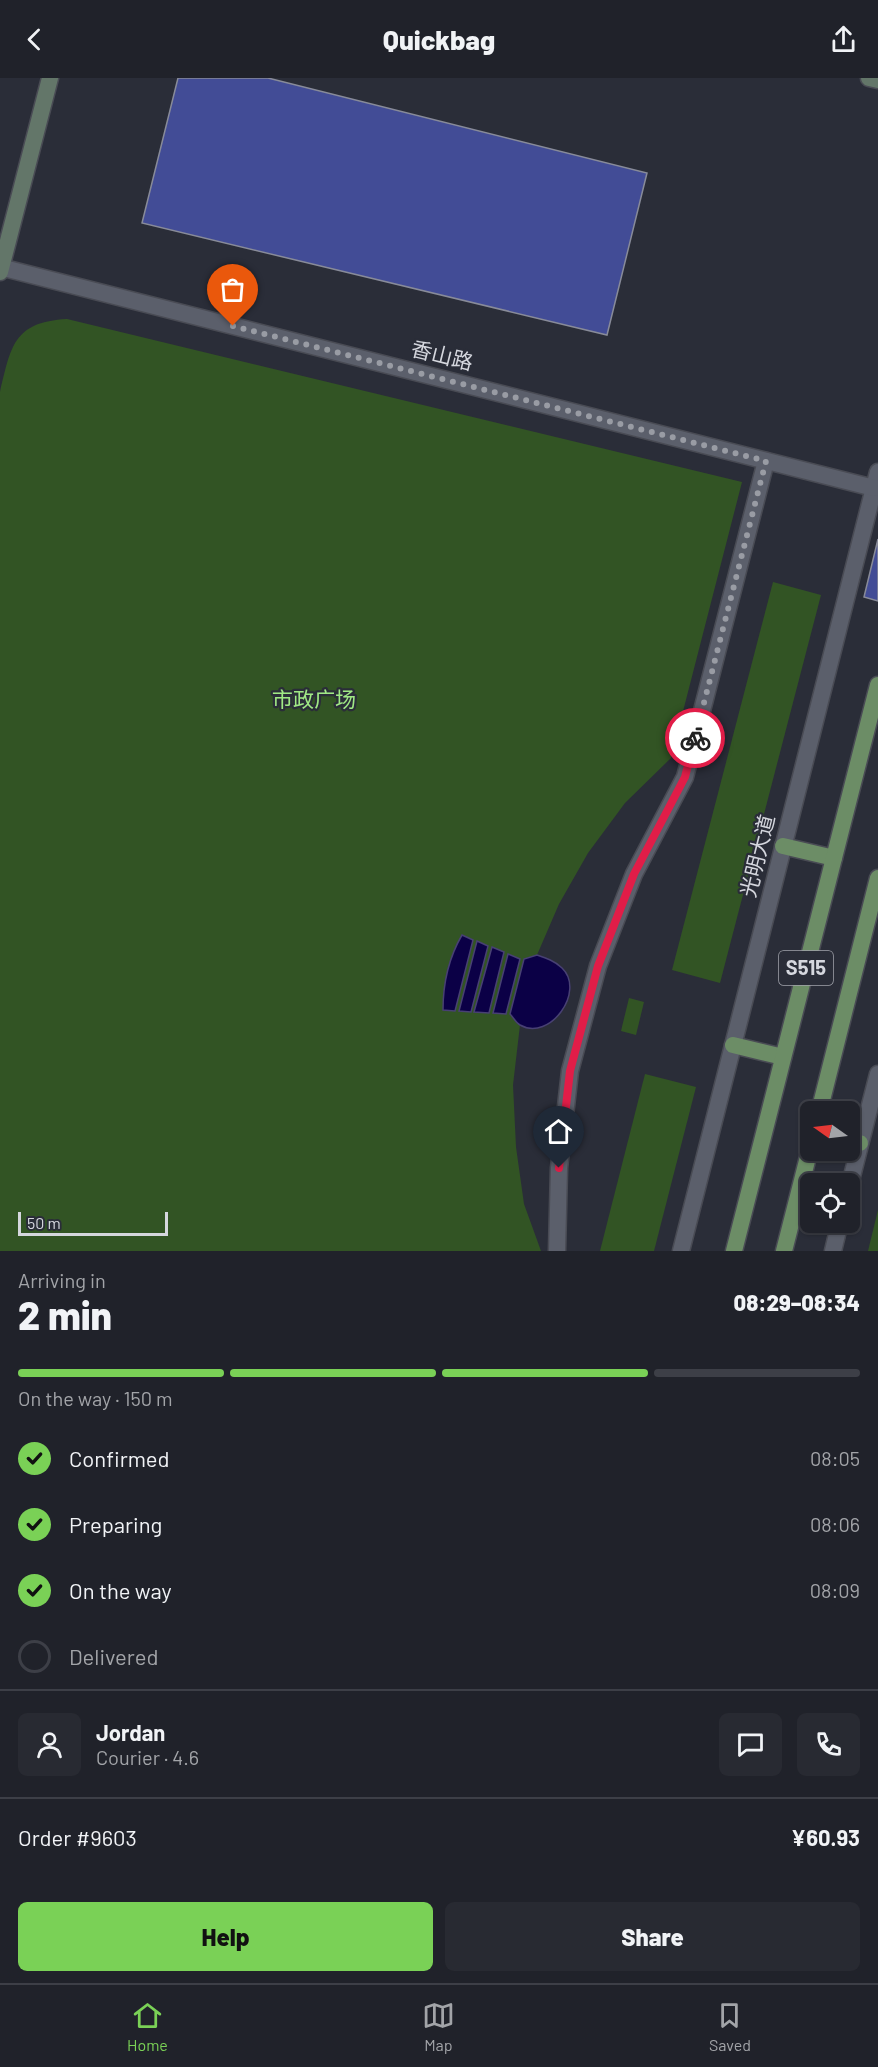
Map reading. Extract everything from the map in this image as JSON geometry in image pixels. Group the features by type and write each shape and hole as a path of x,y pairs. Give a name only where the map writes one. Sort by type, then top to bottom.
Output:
{"main road":[{"path":"0,268 50,78"},
{"path":"869,78 878,80"},
{"name":"S515","path":"734,1251 878,685"},
{"path":"783,846 834,858"},
{"name":"S515","path":"822,1101 878,878"},
{"path":"733,1045 783,1057"},
{"path":"784,1251 807,1161"}],"street":[{"name":"香山路","path":"0,268 766,461 876,480"},
{"path":"557,1251 559,1168 573,1060 598,966 634,874 685,777 766,461"},
{"name":"光明大道","path":"681,1251 876,480"},
{"path":"860,1127 878,1074"},
{"path":"833,1251 837,1233"}],"green space":[{"name":"市政广场","path":"67,319 742,482 671,758 625,803 588,853 559,904 537,955 562,968 569,982 565,1007 554,1020 541,1026 520,1025 513,1085 516,1147 524,1204 541,1251 0,1251 0,392 17,340 35,325"},
{"path":"773,582 821,595 720,983 672,970"},
{"path":"629,998 644,1002 636,1035 621,1031"},
{"path":"645,1074 696,1087 654,1251 600,1251"},
{"path":"878,1210 878,1251 868,1251"}],"shaded area":[{"path":"462,935 473,940 455,1011 443,1010 447,971"},
{"path":"477,941 488,946 471,1012 459,1011"},
{"path":"492,947 504,952 489,1013 474,1012"},
{"path":"508,954 520,959 506,1014 493,1013"},
{"path":"537,955 562,968 568,978 570,989 561,1012 553,1020 543,1026 531,1028 519,1024 510,1014 524,959"}],"building":[{"path":"178,78 268,78 647,173 607,335 142,223"},
{"path":"878,539 878,601 864,597"}],"way so far":[{"path":"233,326 766,461 695,738"}],"route":[{"path":"559,1168 570,1071 598,966 634,874 685,777 695,738"}]}
